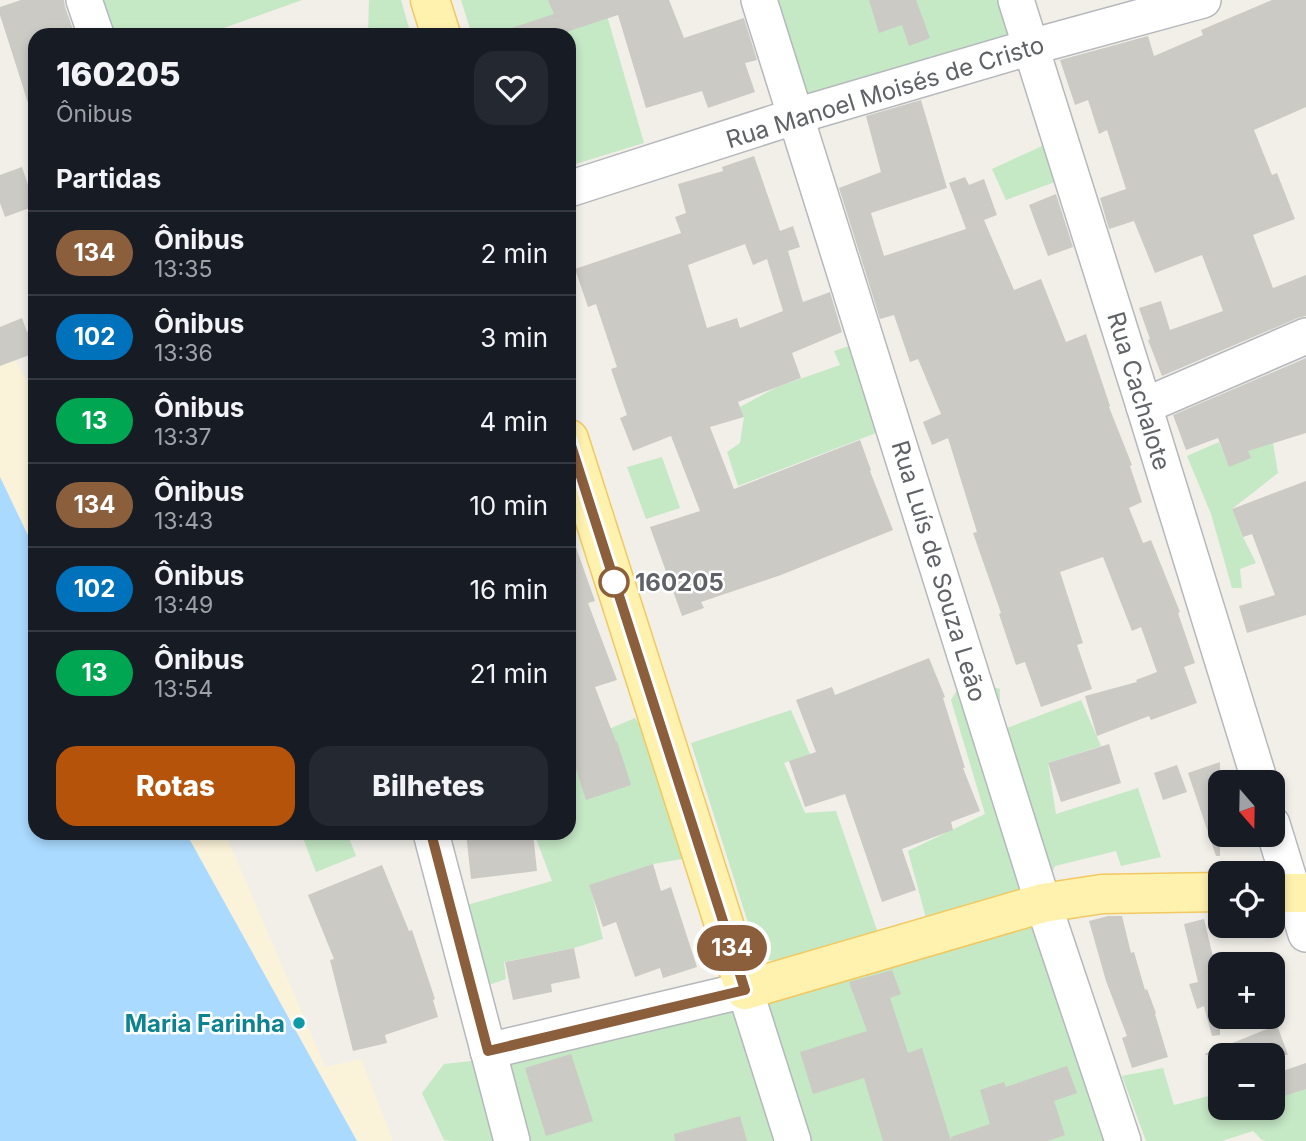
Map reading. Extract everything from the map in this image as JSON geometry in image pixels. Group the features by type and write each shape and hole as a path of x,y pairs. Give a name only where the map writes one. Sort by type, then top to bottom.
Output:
{"main road":[{"path":"430,0 439,28"},
{"path":"576,461 745,990 1043,903 1102,894 1208,892"}],"street":[{"path":"84,0 94,28"},
{"name":"Rua Luís de Souza Leão","path":"759,0 1043,903 1123,1141"},
{"name":"Rua Cachalote","path":"1016,0 1256,770"},
{"name":"Rua Manoel Moisés de Cristo","path":"576,187 796,116 1203,0"},
{"path":"1144,406 1306,336"},
{"path":"433,840 512,1141"},
{"path":"1278,847 1306,934"},
{"path":"488,1051 745,990 793,1141"}],"green space":[{"path":"94,0 302,0 224,28 103,28"},
{"path":"369,0 401,0 409,28 368,28"},
{"path":"461,0 609,0 603,2 644,143 576,164 576,28 470,28"},
{"path":"773,0 1004,0 1017,41 805,101"},
{"path":"1053,141 1063,179 1006,200 992,169"},
{"path":"855,344 884,430 738,486 727,452 740,443 744,417 740,407 777,387 840,365 834,351"},
{"path":"1241,433 1273,443 1278,473 1232,509 1256,563 1240,569 1242,588 1232,588 1211,514 1187,456 1219,442 1229,466"},
{"path":"662,457 680,508 646,519 627,467"},
{"path":"964,679 1000,689 999,731 1081,700 1101,746 1048,763 1056,814 1138,788 1161,857 1121,866 1116,851 1055,866 1047,882 927,922 908,851 985,814 951,700"},
{"path":"791,710 810,754 784,763 805,813 836,811 879,936 787,962 768,960 756,948 691,743"},
{"path":"635,718 654,743 682,859 653,864 590,885 603,939 574,948 504,962 506,979 480,988 460,907 552,881 537,840 576,840 576,743"},
{"path":"304,840 350,840 356,856 316,872"},
{"path":"1042,923 1118,1141 809,1141 766,997"},
{"path":"742,1000 784,1141 525,1141 500,1057"},
{"path":"481,1060 500,1141 444,1140 422,1093 444,1064"},
{"path":"1163,1068 1174,1105 1208,1096 1208,1120 1285,1120 1285,1081 1306,1089 1306,1141 1266,1141 1253,1131 1222,1141 1146,1141 1122,1076"}],"sand":[{"path":"0,343 17,363 28,382 28,535 0,477"},
{"name":"Maria Farinha","path":"190,840 228,840 325,1067 361,1059 393,1141 357,1141"}],"water":[{"path":"0,477 28,535 28,840 190,840 357,1141 0,1141"}],"building":[{"path":"21,0 64,0 72,28 28,28 28,103 0,15 0,7"},
{"path":"548,0 669,0 684,38 744,18 757,60 745,63 755,92 708,108 702,91 646,108 618,15 576,29 512,28 554,14"},
{"path":"869,0 916,0 930,38 909,46 902,25 879,33"},
{"path":"1272,0 1306,0 1306,107 1254,130 1272,175 1277,173 1295,219 1253,235 1273,288 1306,275 1306,316 1162,376 1139,308 1161,301 1170,330 1223,311 1202,255 1155,273 1134,221 1109,229 1100,198 1126,189 1107,130 1099,134 1088,100 1075,105 1060,60 1148,36 1154,56 1203,35 1201,30"},
{"path":"921,100 947,188 871,213 884,256 966,229 949,183 965,177 969,185 984,179 997,215 984,220 1014,290 1041,279 1066,342 1086,334 1109,407 1132,465 1130,466 1142,502 1129,508 1143,543 1151,540 1180,612 1178,613 1195,663 1184,667 1197,703 1151,720 1149,716 1097,736 1085,696 1137,682 1136,680 1157,672 1141,627 1132,631 1103,557 1060,572 1083,643 1077,645 1092,689 1041,707 1025,662 1016,665 973,533 977,532 948,438 932,445 923,422 941,414 918,359 910,362 894,315 880,319 839,188 881,172 866,116"},
{"path":"754,156 780,231 793,226 800,247 788,251 803,302 830,292 842,332 792,353 801,378 738,402 744,417 710,427 734,489 860,440 893,530 781,575 701,602 704,608 682,616 650,527 700,511 671,436 633,451 620,418 627,415 611,369 617,367 596,304 588,307 576,269 681,233 675,217 686,213 678,184 723,171 722,167","holes":["745,244 753,265 767,259 783,311 740,328 737,318 707,328 688,265"]},
{"path":"22,167 28,185 28,209 5,217 0,203 0,175"},
{"path":"1056,194 1073,247 1048,256 1029,205"},
{"path":"22,318 28,332 28,356 0,366 0,327"},
{"path":"1306,358 1306,433 1248,451 1251,458 1229,467 1218,438 1186,450 1173,415"},
{"path":"1306,481 1306,615 1247,633 1239,606 1275,595 1252,534 1243,537 1232,509"},
{"path":"576,547 595,601 588,603 617,680 595,687 631,785 586,800 576,769"},
{"path":"929,658 945,697 943,698 963,768 980,811 951,822 953,830 902,849 916,890 882,902 845,794 805,807 789,761 816,752 796,700 832,687 835,695"},
{"path":"1109,744 1121,783 1061,802 1048,763"},
{"path":"1220,762 1220,770 1208,770 1208,832 1188,773"},
{"path":"1177,765 1187,792 1163,800 1154,773"},
{"path":"467,840 534,840 537,871 471,879"},
{"path":"1213,847 1220,847 1220,856 1216,856"},
{"path":"653,864 661,891 671,887 697,967 663,978 660,968 635,977 616,922 603,927 589,885"},
{"path":"382,865 409,931 412,930 435,999 433,1000 438,1017 385,1035 387,1043 353,1051 330,960 334,959 308,895"},
{"path":"1122,916 1131,953 1134,952 1145,990 1147,989 1156,1013 1168,1057 1132,1068 1122,1038 1127,1036 1106,981 1089,921"},
{"path":"1204,919 1212,952 1208,952 1208,1021 1204,1006 1197,1009 1189,984 1198,982 1184,924"},
{"path":"574,948 580,978 551,984 552,992 513,1000 505,962"},
{"path":"892,970 901,994 890,998 908,1053 922,1048 951,1141 883,1141 864,1078 813,1094 800,1052 867,1031 849,982"},
{"path":"1210,1029 1220,1029 1220,1035 1212,1036"},
{"path":"1267,1029 1278,1029 1284,1043 1232,1043"},
{"path":"571,1054 593,1121 546,1136 525,1068"},
{"path":"1306,1063 1306,1089 1285,1096 1285,1070"},
{"path":"1067,1066 1077,1093 1054,1101 1065,1135 1048,1141 951,1141 951,1137 990,1124 980,1090 1004,1082 1006,1087"},
{"path":"740,1116 747,1141 675,1141 674,1134"}],"bus line":[{"name":"134","path":"433,840 488,1051 745,990 576,461"}],"place":[{"name":"160205","path":"614,582"},
{"name":"Maria Farinha","path":"299,1023"}]}
